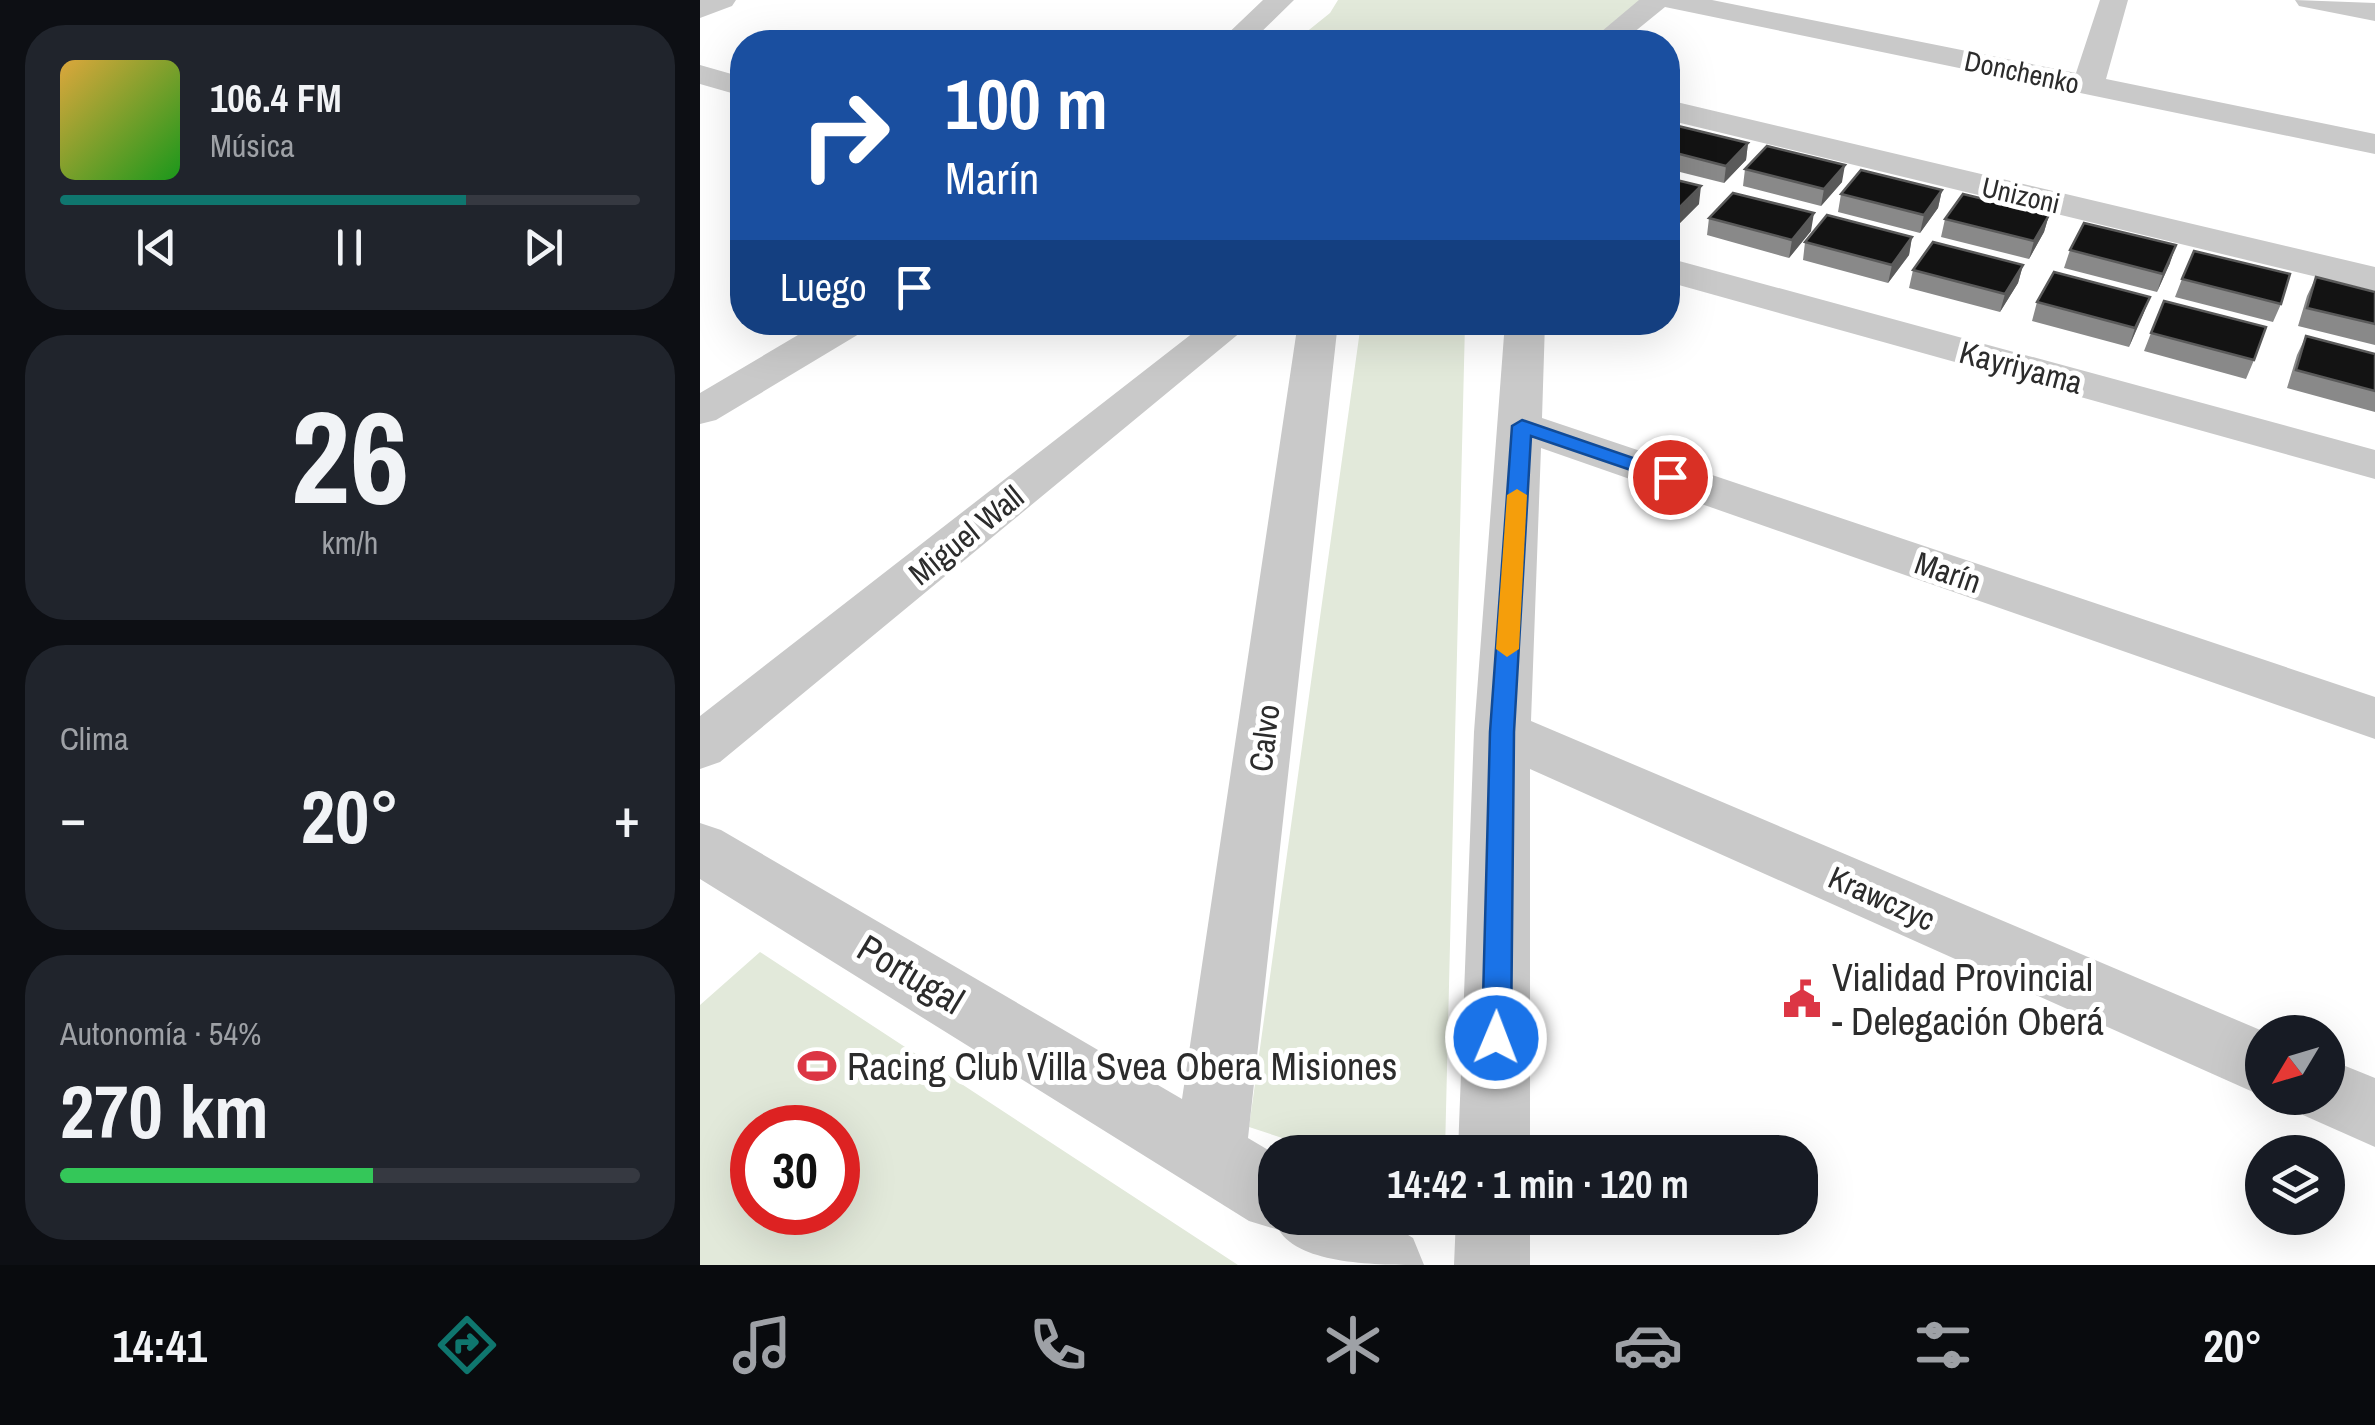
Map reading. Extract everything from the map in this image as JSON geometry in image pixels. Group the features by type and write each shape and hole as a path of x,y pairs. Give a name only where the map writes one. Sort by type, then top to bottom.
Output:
{"street":[{"path":"700,9 722,0"},
{"path":"1247,30 1280,0"},
{"path":"1619,30 1657,0"},
{"name":"Donchenko","path":"1670,0 2375,144"},
{"path":"2088,86 2114,0"},
{"path":"2309,0 2375,12"},
{"path":"700,74 730,83"},
{"name":"Unizoni","path":"1680,113 2375,279"},
{"name":"Kayriyama","path":"1680,273 2375,465"},
{"path":"700,411 828,335"},
{"name":"Miguel Wall","path":"700,747 1217,335"},
{"name":"Calvo","path":"1210,1153 1316,335"},
{"path":"1494,1135 1502,732 1526,335"},
{"name":"Marín","path":"1522,426 2375,718"},
{"name":"Krawczyc","path":"1502,732 2245,1057"},
{"name":"Portugal","path":"700,848 1258,1183"},
{"path":"2345,1100 2375,1113"},
{"path":"1338,1235 1386,1265"},
{"path":"1492,1265 1493,1235"}],"green space":[{"path":"1338,0 1659,0 1628,30 1309,30 1330,13"},
{"path":"1359,335 1465,335 1445,1135 1273,1135 1249,1127"},
{"name":"Racing Club Villa Svea Obera Misiones","path":"760,952 1238,1265 700,1265 700,1005"}],"building":[{"path":"1680,126 1748,143 1726,166 1680,154"},
{"path":"1767,146 1845,165 1824,189 1745,169"},
{"path":"1861,170 1942,190 1924,215 1841,194"},
{"path":"1680,181 1701,186 1680,207"},
{"path":"1733,193 1814,213 1792,240 1709,218"},
{"path":"1963,194 2049,215 2034,241 1945,219"},
{"path":"1827,215 1912,237 1892,265 1805,242"},
{"path":"2084,223 2176,245 2163,274 2070,250"},
{"path":"1933,242 2023,265 2005,294 1913,270"},
{"path":"2194,251 2290,274 2281,304 2182,279"},
{"path":"2054,272 2150,297 2135,328 2037,302"},
{"path":"2316,277 2375,292 2375,324 2307,308"},
{"path":"2164,301 2266,327 2254,360 2151,333"},
{"path":"2306,336 2375,354 2375,391 2296,370"}],"slow traffic":[{"path":"1507,649 1517,495"}],"place":[{"name":"Vialidad Provincial - Delegación Oberá","path":"1802,999"},
{"name":"Racing Club Villa Svea Obera Misiones","path":"817,1066"}],"route":[{"path":"1496,1038 1502,732 1522,426 1670,477"}]}
